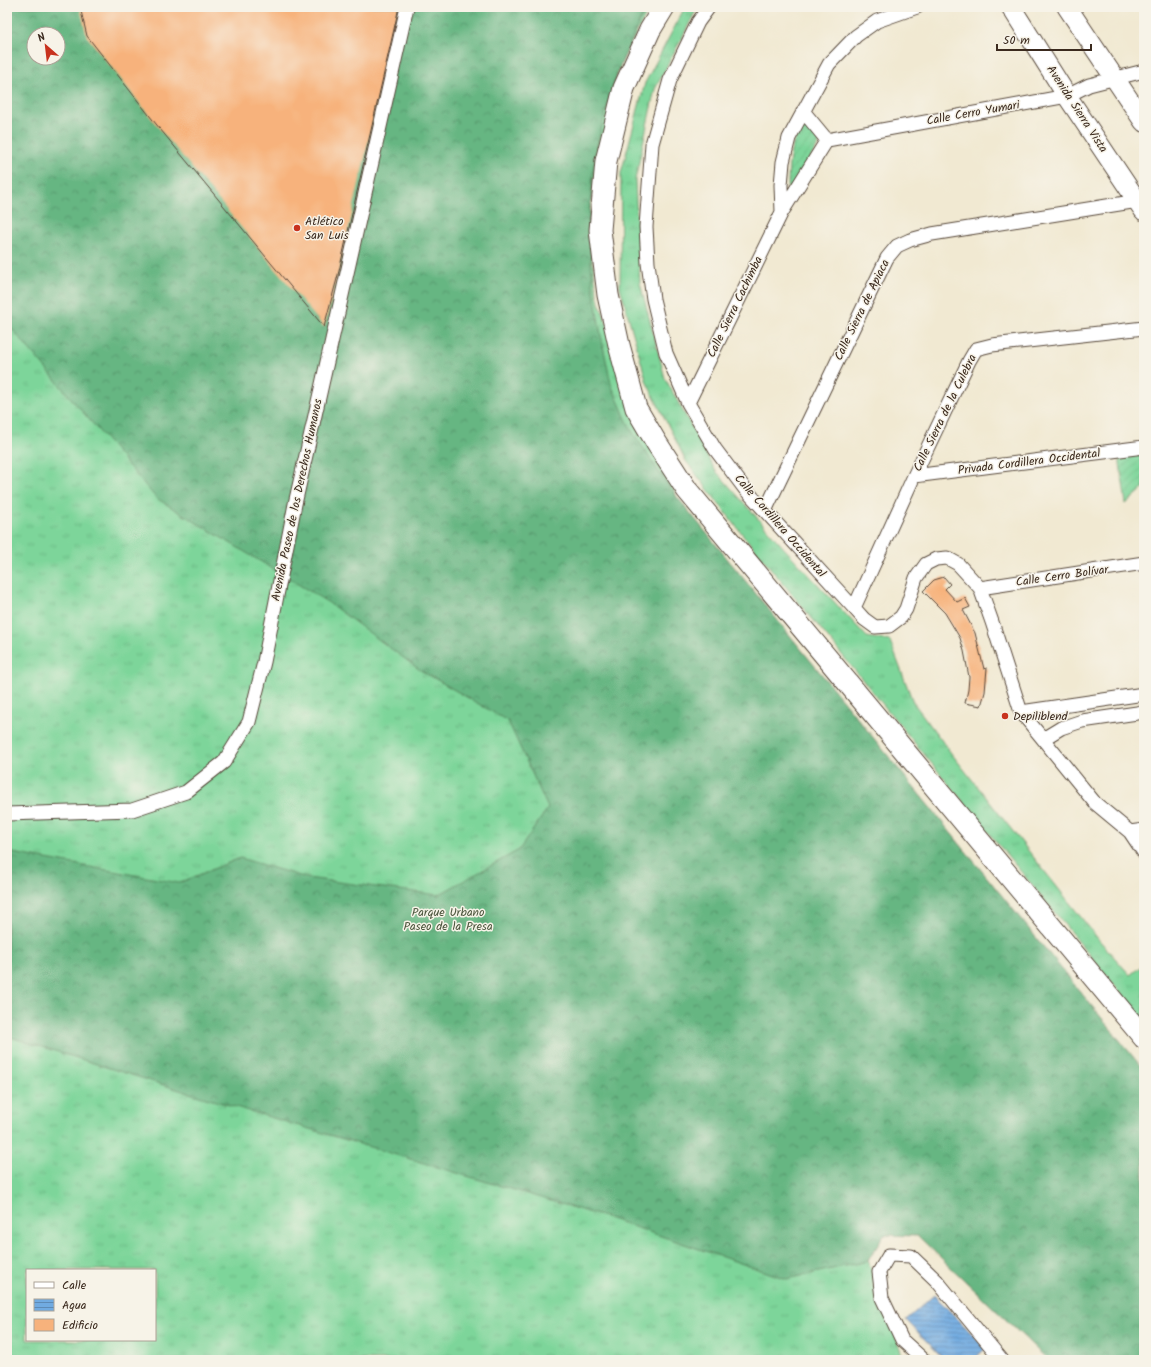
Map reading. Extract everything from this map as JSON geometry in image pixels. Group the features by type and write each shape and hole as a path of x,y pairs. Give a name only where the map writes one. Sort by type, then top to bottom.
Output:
{"main road":[{"path":"664,7 650,30 624,88 606,161 600,230 608,295 619,345 636,408 687,490 1144,1038"},
{"name":"Avenida Sierra Vista","path":"1011,7 1067,96 1141,206"},
{"path":"1067,7 1144,122"}],"street":[{"name":"Avenida Paseo de los Derechos Humanos","path":"7,814 132,810 186,792 224,762 250,722 264,662 295,504 407,7"},
{"name":"Calle Cordillera Occidental","path":"709,7 698,22 670,80 652,144 646,227 653,299 666,353 688,403 715,449 745,489 864,619 875,626 889,626 901,617 906,609 916,578 926,564 936,559 948,558 958,564 980,588 1021,712"},
{"name":"Calle Sierra Cachimba","path":"782,212 781,185 783,162 789,138 829,64 856,36 877,21 917,7"},
{"name":"Calle Cerro Yumari","path":"827,140 1067,96 1089,85 1144,71"},
{"path":"803,110 827,140"},
{"name":"Calle Sierra Cachimba","path":"688,403 782,212 827,140"},
{"name":"Calle Sierra de Apiaca","path":"765,511 887,258 897,246 910,240 932,234 1141,206"},
{"name":"Calle Sierra de la Culebra","path":"854,608 914,476 976,349 992,345 1144,328"},
{"name":"Privada Cordillera Occidental","path":"914,476 1144,447"},
{"name":"Calle Cerro Bolívar","path":"980,588 1144,563"},
{"path":"1021,712 1144,694"},
{"path":"1062,706 1070,711 1073,717 1071,725"},
{"path":"1021,712 1095,803 1130,832 1144,853"},
{"path":"1043,739 1061,728 1082,721 1144,712"},
{"path":"1130,832 1144,830"},
{"path":"924,1360 902,1340 882,1298 879,1272 889,1255 911,1256 937,1281 1002,1360"}],"green space":[{"name":"Parque Urbano Paseo de la Presa","path":"7,7 650,7 619,67 591,201 589,234 597,293 599,303 678,500 852,1216 904,1360 7,1360"},
{"name":"Parque Urbano Paseo de la Presa","path":"7,7 648,7 639,22 614,81 595,153 588,227 593,285 601,336 611,384 630,428 669,487 1144,1070 1144,1360 1048,1360 918,1236 884,1235 868,1261 787,1279 611,1219 189,1093 7,1036 7,852 179,883 240,858 307,878 438,895 519,850 548,808 508,721 420,670 329,603 156,498 7,323"},
{"path":"685,7 698,7 655,89 635,180 640,283 665,378 715,470 783,547 867,637 890,641 913,702 951,753 1099,940 1130,975 1144,964 1144,1021 739,530 686,461 647,383 620,287 621,173 645,83"},
{"path":"804,123 820,142 788,194 791,150 793,143"},
{"path":"1144,453 1144,488 1126,504 1119,457"}],"water":[{"path":"934,1295 986,1348 973,1360 945,1360 906,1320"}],"building":[{"name":"Atlético San Luis","path":"80,7 399,7 339,271 324,327 160,129 87,36"},
{"path":"944,577 950,584 945,589 957,602 965,598 970,607 963,610 975,633 984,669 987,668 985,692 981,706 965,703 969,677 960,638 945,613 923,591 934,580"}],"place":[{"name":"Atlético San Luis","path":"297,228"},
{"name":"Depiliblend","path":"1005,716"}]}
